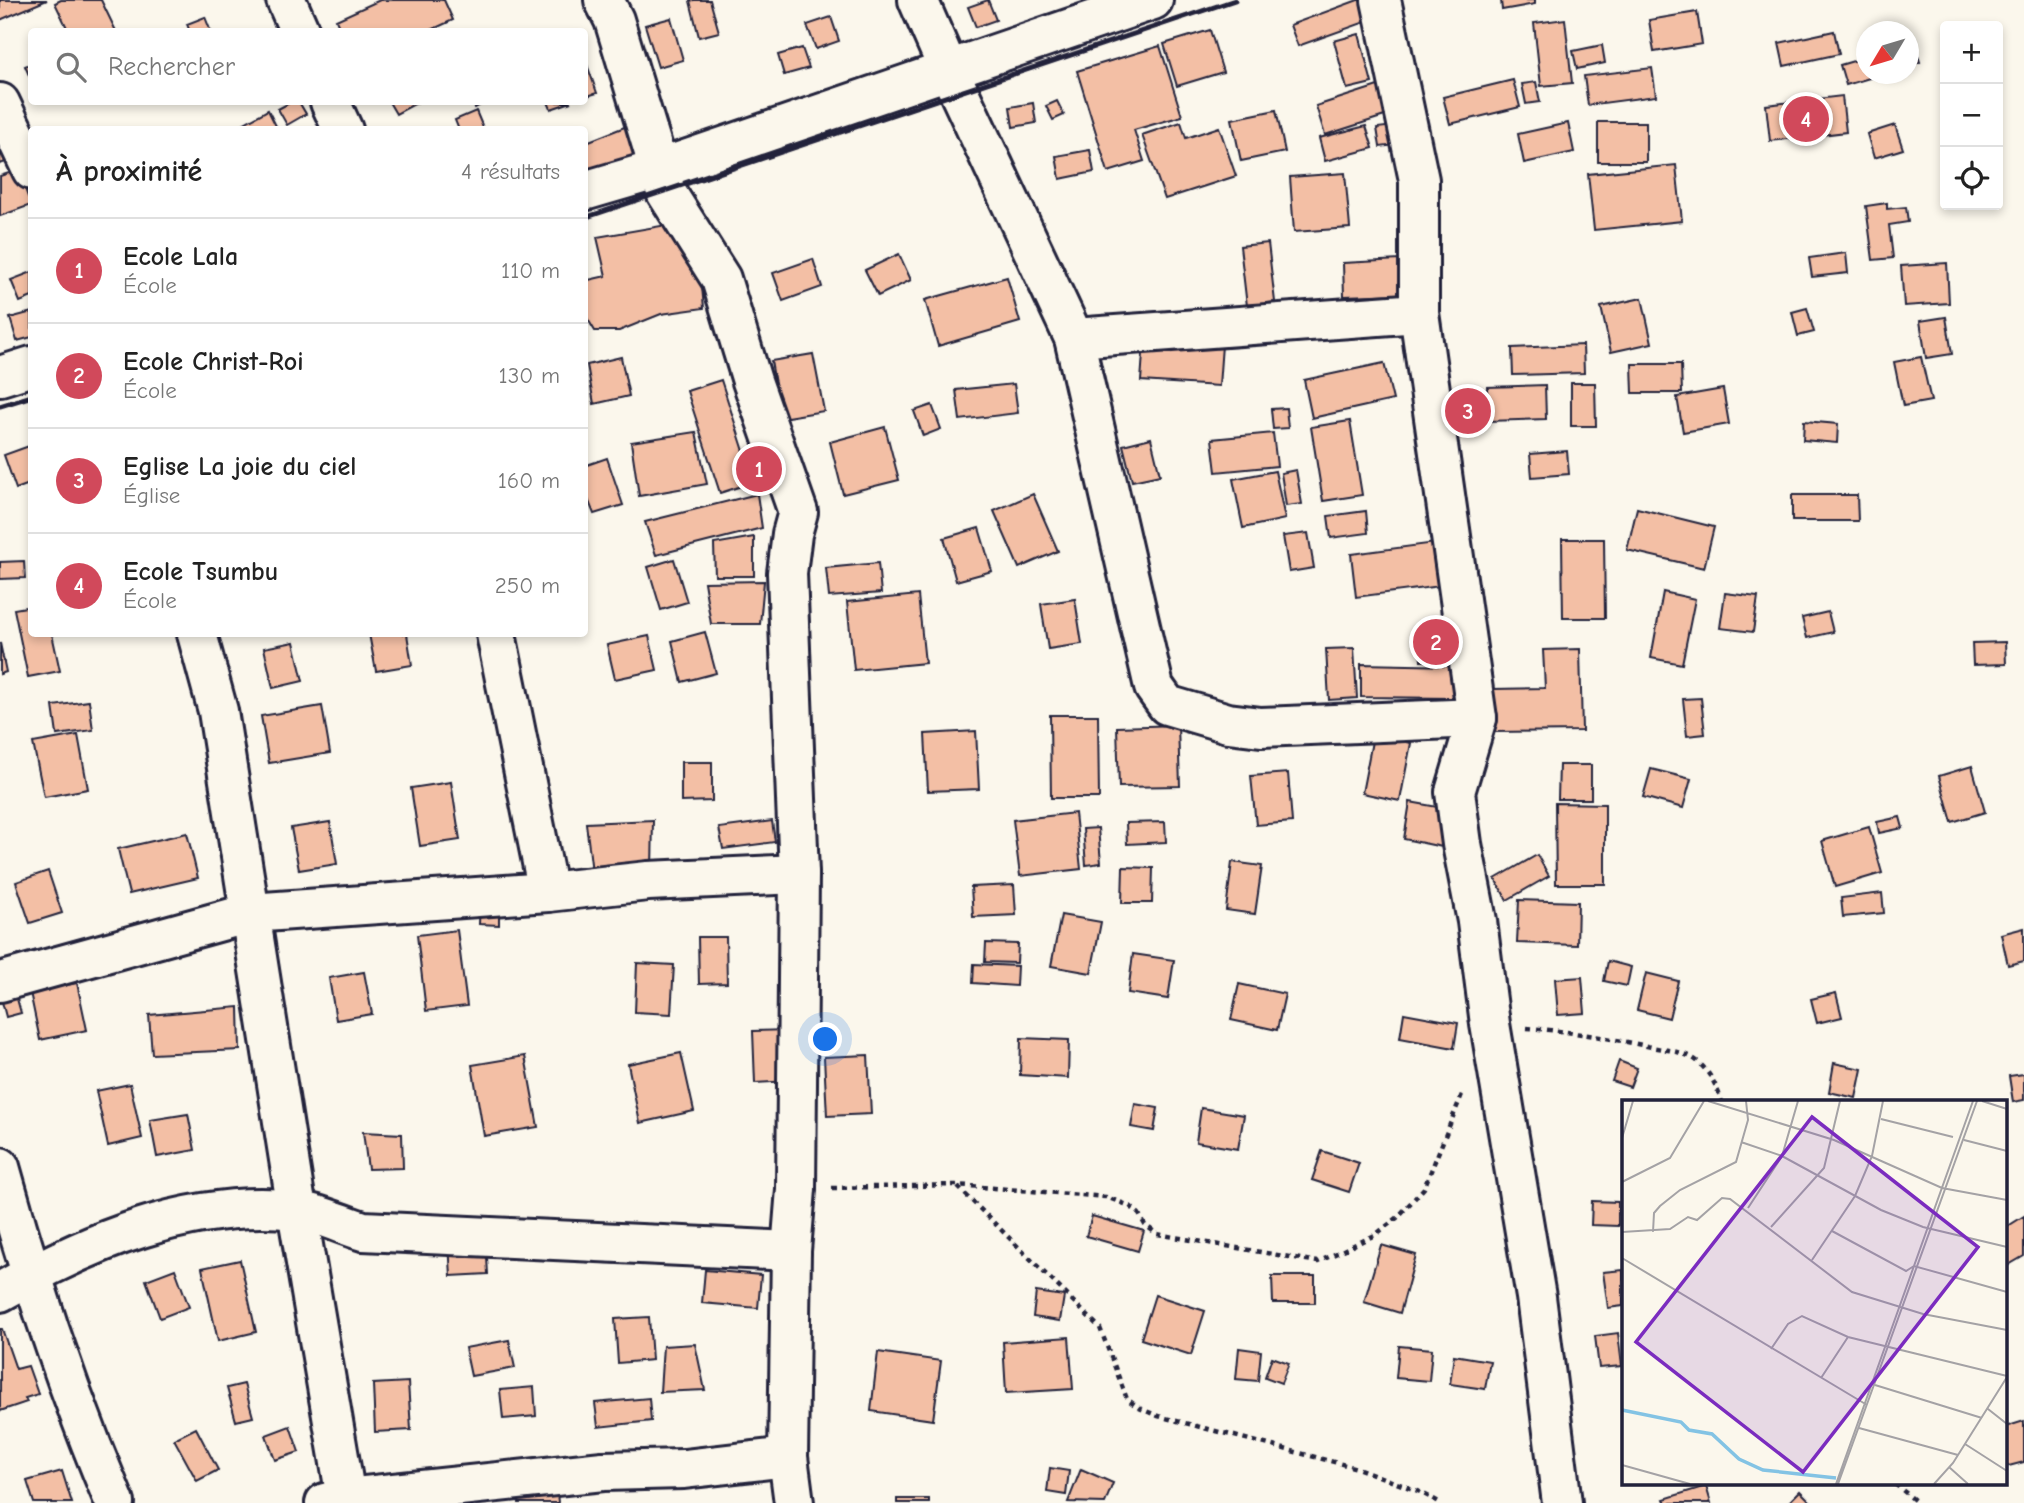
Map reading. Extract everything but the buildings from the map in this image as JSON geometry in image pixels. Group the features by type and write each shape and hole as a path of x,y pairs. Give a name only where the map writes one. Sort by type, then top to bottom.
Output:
{"street":[{"path":"286,0 298,28"},
{"path":"604,0 614,20 666,192 720,279 798,512 787,573 799,874 796,1189 791,1251 788,1457 794,1503"},
{"path":"918,0 1074,338 1154,687 1167,705 1228,723 1261,727 1477,718"},
{"path":"588,190 659,169 1153,0"},
{"path":"1381,0 1419,180 1419,313 1477,718 1455,792 1477,921 1490,1024 1536,1297 1562,1503"},
{"path":"0,103 28,162"},
{"path":"331,105 341,126"},
{"path":"1074,338 1419,313"},
{"path":"0,376 28,367"},
{"path":"198,637 219,710 340,1501 603,1471 684,1469 788,1457"},
{"path":"497,637 548,892"},
{"path":"0,982 250,914 548,892 648,881 799,874"},
{"path":"0,1167 15,1283 116,1503"},
{"path":"15,1283 143,1226 228,1209 297,1210 363,1231 791,1251"}],"path":[{"path":"796,1189 957,1185 1106,1198 1129,1206 1139,1214 1145,1225 1157,1234 1318,1262"},
{"path":"957,1185 1100,1328 1127,1399 1139,1408 1158,1416 1357,1468 1418,1491 1441,1503"},
{"path":"1897,1486 1918,1503"}],"railway":[{"path":"588,217 1235,0"},
{"path":"0,406 28,397"}],"place":[{"name":"Ecole Tsumbu","path":"1806,119"},
{"name":"Eglise La joie du ciel","path":"1468,411"},
{"name":"Ecole Lala","path":"759,469"},
{"name":"Ecole Christ-Roi","path":"1436,642"}]}
